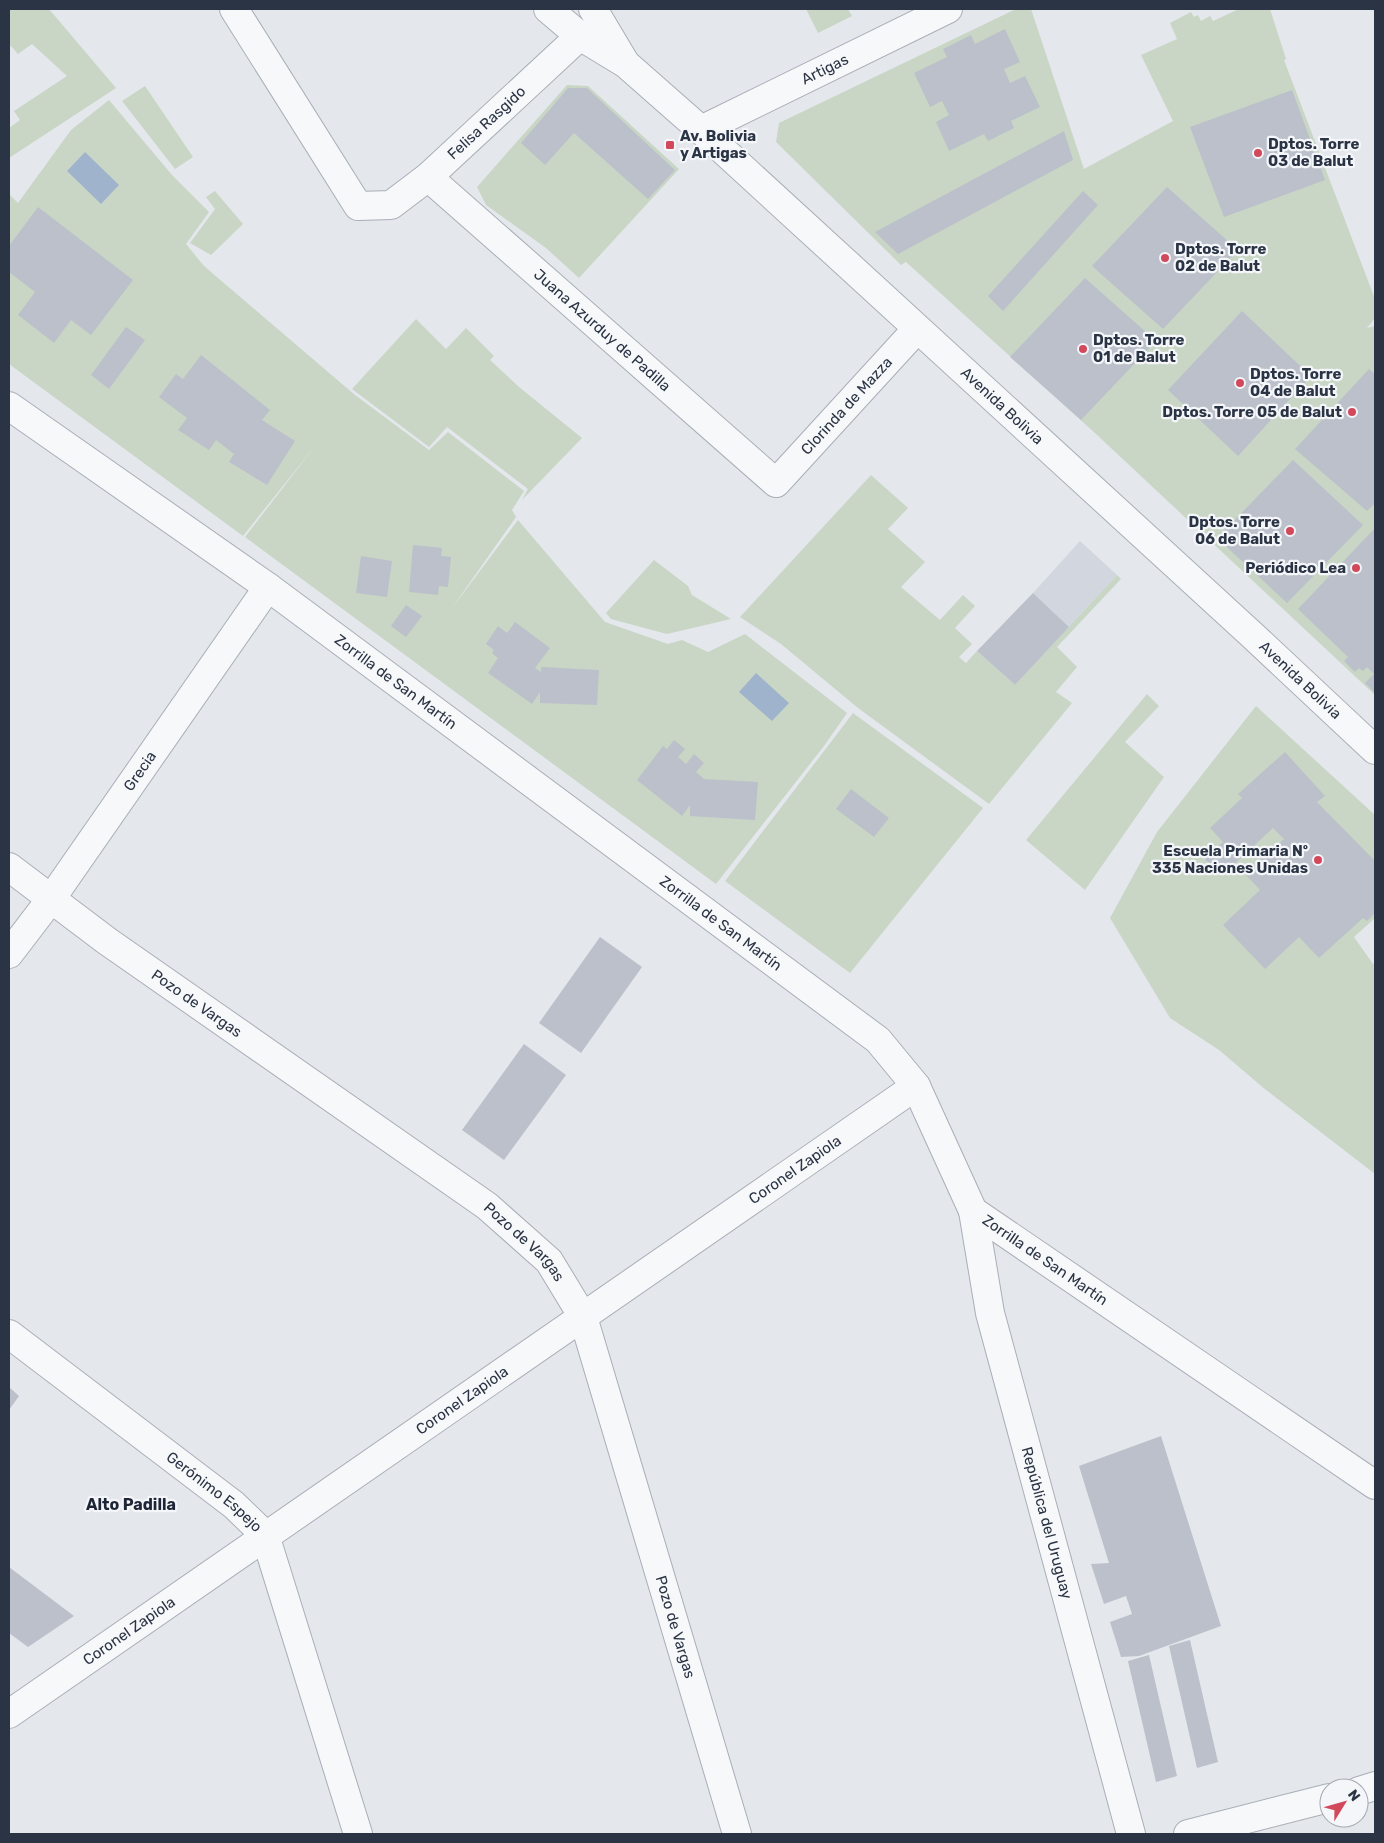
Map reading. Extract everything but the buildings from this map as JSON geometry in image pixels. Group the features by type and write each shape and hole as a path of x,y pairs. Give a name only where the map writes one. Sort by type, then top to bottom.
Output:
{"street":[{"name":"Felisa Rasgido","path":"234,9 358,206 391,206 428,178 580,36"},
{"name":"Avenida Bolivia","path":"548,9 580,36 626,64 701,130 1375,750"},
{"name":"Avenida Bolivia","path":"593,9 626,64"},
{"name":"Artigas","path":"701,130 948,9"},
{"name":"Juana Azurduy de Padilla","path":"428,178 776,483"},
{"name":"Clorinda de Mazza","path":"776,483 916,328"},
{"name":"Zorrilla de San Martín","path":"9,406 268,586 878,1040 916,1086 973,1211 1375,1485"},
{"name":"Grecia","path":"9,954 52,899 268,586"},
{"name":"Pozo de Vargas","path":"9,867 107,941 486,1206 549,1261 583,1317 737,1834"},
{"name":"Coronel Zapiola","path":"9,1714 916,1086"},
{"name":"República del Uruguay","path":"973,1211 990,1313 1131,1834"},
{"name":"Gerónimo Espejo","path":"9,1334 234,1505 265,1535 358,1834"},
{"path":"1188,1834 1319,1801"}],"shaded area":[{"path":"1080,541 1117,575 1069,627 1033,593"}],"green space":[{"path":"9,9 49,9 116,88 9,158 9,128 20,120 14,111 67,76 32,44 18,54 11,46 9,47"},
{"path":"806,9 848,9 852,16 818,33"},
{"path":"1016,9 1031,9 1084,169 1173,121 1141,55 1177,39 1170,23 1191,12 1194,17 1198,15 1201,21 1210,16 1213,21 1239,9 1270,9 1286,59 1284,60 1375,299 1375,318 1367,328 1375,326 1375,695 1096,434 906,262 901,265 776,142 779,123"},
{"path":"567,85 588,86 679,169 579,278 546,248 486,205 477,187"},
{"path":"145,86 193,157 175,169 122,101"},
{"path":"109,100 172,175 209,212 186,244 204,266 355,395 429,450 448,432 524,491 512,510 516,517 452,608 518,520 605,622 668,644 682,640 708,652 745,634 847,713 824,746 716,884 245,537 315,446 243,536 9,364 9,194 18,203 71,130"},
{"path":"215,191 243,224 211,255 190,243 215,209 206,197"},
{"path":"416,319 446,349 466,328 494,356 490,360 519,387 582,438 522,500 528,489 447,427 429,447 352,389"},
{"path":"871,475 908,508 888,529 925,562 901,587 940,620 963,595 975,606 955,628 972,644 959,657 966,663 977,651 1015,685 1117,575 1121,579 1057,647 1077,667 1056,692 1072,703 989,804 858,708 781,644 740,617"},
{"path":"654,560 688,586 692,595 731,619 667,634 611,619 606,613"},
{"path":"1147,694 1159,706 1125,742 1164,777 1085,890 1026,840"},
{"path":"1256,706 1375,815 1375,918 1354,937 1373,964 1375,963 1375,1174 1266,1090 1219,1050 1170,1018 1110,918 1157,832"},
{"path":"853,713 983,808 850,973 725,881"}],"water":[{"path":"85,152 119,185 101,204 67,171"},
{"path":"756,673 789,703 772,721 739,692"}],"place":[{"name":"Av. Bolivia y Artigas","path":"670,145"},
{"name":"Dptos. Torre 03 de Balut","path":"1258,153"},
{"name":"Dptos. Torre 02 de Balut","path":"1165,258"},
{"name":"Dptos. Torre 01 de Balut","path":"1083,349"},
{"name":"Dptos. Torre 04 de Balut","path":"1240,383"},
{"name":"Dptos. Torre 05 de Balut","path":"1352,412"},
{"name":"Dptos. Torre 06 de Balut","path":"1290,531"},
{"name":"Periódico Lea","path":"1356,568"},
{"name":"Escuela Primaria Nº 335 Naciones Unidas","path":"1318,860"}],"district":[{"name":"Alto Padilla","path":"131,1504"}]}
